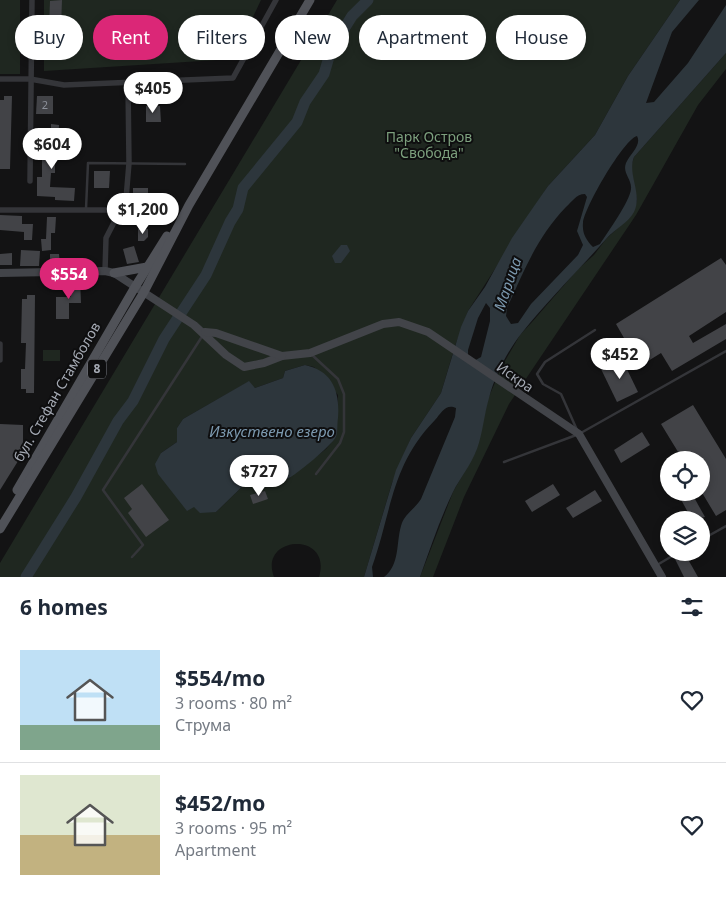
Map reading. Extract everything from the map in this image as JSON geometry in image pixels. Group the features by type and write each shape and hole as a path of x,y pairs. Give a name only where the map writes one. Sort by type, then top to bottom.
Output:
{"main road":[{"name":"бул. Стефан Стамболов","path":"0,529 144,292 189,206 310,0"},
{"name":"бул. Стефан Стамболов","path":"0,519 135,286 189,206"},
{"path":"109,272 147,267"}],"street":[{"path":"30,181 32,0"},
{"path":"0,79 30,79 64,85 128,84 234,78 276,0"},
{"path":"109,272 106,238 126,199 129,163 128,84"},
{"path":"0,210 119,210"},
{"path":"0,273 109,272 135,286 205,332 226,355 244,367 264,363 282,356"},
{"name":"Искра","path":"282,356 310,353 383,324 400,322 428,332 579,434 662,577"},
{"path":"205,332 216,333 282,356"},
{"path":"0,344 0,360"}],"lane":[{"path":"86,210 88,163 185,164"},
{"path":"579,434 562,394 543,384 537,374 545,362 595,330"},
{"path":"132,556 143,545 103,490 205,332"},
{"path":"504,462 579,434 726,351"},
{"path":"310,353 338,379 344,394 344,432 335,451 316,474"},
{"path":"710,535 726,526"},
{"path":"656,566 664,561"}],"green space":[{"path":"0,0 20,0 20,15 15,15 15,60 20,60 20,74 0,74"},
{"path":"44,0 261,0 254,15 178,15 178,60 217,60 44,71 44,60 83,60 83,15 44,15"},
{"name":"Парк Остров \"Свобода\"","path":"337,0 680,0 628,76 595,135 548,186 468,311 441,393 411,438 392,483 364,577 319,577 320,562 316,552 307,546 296,544 285,546 276,553 272,563 274,577 0,577 0,563 301,60 349,60 349,15 328,15","holes":["305,365 314,367 338,395 336,437 326,449 286,480 248,481 216,512 194,507 161,453 177,442 177,428 183,419 248,382 255,388 283,378 285,371"]},
{"path":"726,53 726,69 698,105 636,215 509,404 464,497 433,577 420,577 453,492 476,451 488,399 502,366 520,335 578,269 631,216 637,201 631,167 634,157"},
{"path":"43,350 60,350 60,361 43,361"}],"water":[{"name":"Марица","path":"680,0 699,0 672,32 646,103 654,102 688,63 726,5 726,53 634,157 632,171 637,198 634,212 607,238 542,309 506,356 487,404 477,449 448,502 420,577 384,577 393,566 395,560 402,522 421,499 455,417 456,408 452,407 442,412 420,437 409,454 394,489 372,567 373,577 364,577 396,470 411,438 441,393 461,327 468,311 485,287 512,238 548,186 595,135 628,76","holes":["637,136 637,146 625,167 631,185 630,194 618,217 600,244 593,247 586,239 584,233 583,223 585,215 614,161 631,140","585,194 587,197 577,231 583,245 578,255 531,304 518,323 511,324 506,316 507,308 525,268 547,230 579,195","486,303 490,308 490,321 481,357 474,361 468,355 468,350 478,318"]},
{"path":"341,245 347,245 350,251 341,263 335,263 332,256"},
{"name":"Изкуствено езеро","path":"305,365 322,372 333,384 336,391 338,400 337,435 333,441 313,460 287,479 248,481 216,512 200,513 194,507 187,511 158,474 155,464 161,453 177,442 177,428 183,419 249,381 255,388 283,378 285,371"}],"building":[{"path":"62,0 61,15 49,15 50,1"},
{"path":"4,96 12,96 10,169 0,169 0,100 4,100"},
{"path":"37,96 53,96 53,114 36,114"},
{"path":"146,106 160,106 161,122 146,122"},
{"path":"51,124 59,125 58,148 55,148 55,173 51,173 50,187 75,188 74,201 55,200 55,197 37,196 37,177 42,177 42,153 45,153 46,129 51,129"},
{"path":"94,171 110,171 109,188 94,188"},
{"path":"133,188 148,188 148,205 133,205"},
{"path":"0,215 22,216 22,224 33,224 32,240 24,240 24,232 0,230"},
{"path":"47,217 56,217 55,233 51,233 51,250 42,251 41,239 46,239"},
{"path":"138,229 148,229 148,237 144,241 138,241"},
{"path":"134,246 139,262 127,264 123,249"},
{"path":"21,250 40,251 39,266 20,266"},
{"path":"12,253 12,265 0,265 0,254"},
{"path":"50,254 59,254 60,265 50,266"},
{"path":"721,258 726,265 726,312 689,336 693,343 726,324 726,339 672,371 661,353 640,366 616,324"},
{"path":"71,278 80,278 81,303 69,303 69,319 56,319 56,297 71,297"},
{"path":"27,295 35,295 34,393 26,393 26,389 21,389 21,369 25,369 26,343 21,343 22,299 27,299"},
{"path":"622,359 638,392 617,402 601,369"},
{"path":"693,405 726,459 726,510 716,516 707,501 710,501 710,451 678,451 661,424"},
{"path":"0,424 23,425 23,453 0,490"},
{"path":"642,432 650,445 621,463 614,450"},
{"path":"142,484 169,520 146,537 128,513 132,509 124,498"},
{"path":"553,484 560,495 532,512 525,501"},
{"path":"595,490 602,501 573,518 566,508"},
{"path":"265,491 268,499 253,504 250,495"},
{"path":"682,501 696,501 702,511 687,511"},
{"path":"676,561 689,561 698,577 684,577"}],"waterway":[{"path":"26,577 76,497 118,421 133,401 164,339 206,275 230,222 238,209 243,188 297,122 305,102 324,74 331,50 352,16 368,0"}]}
